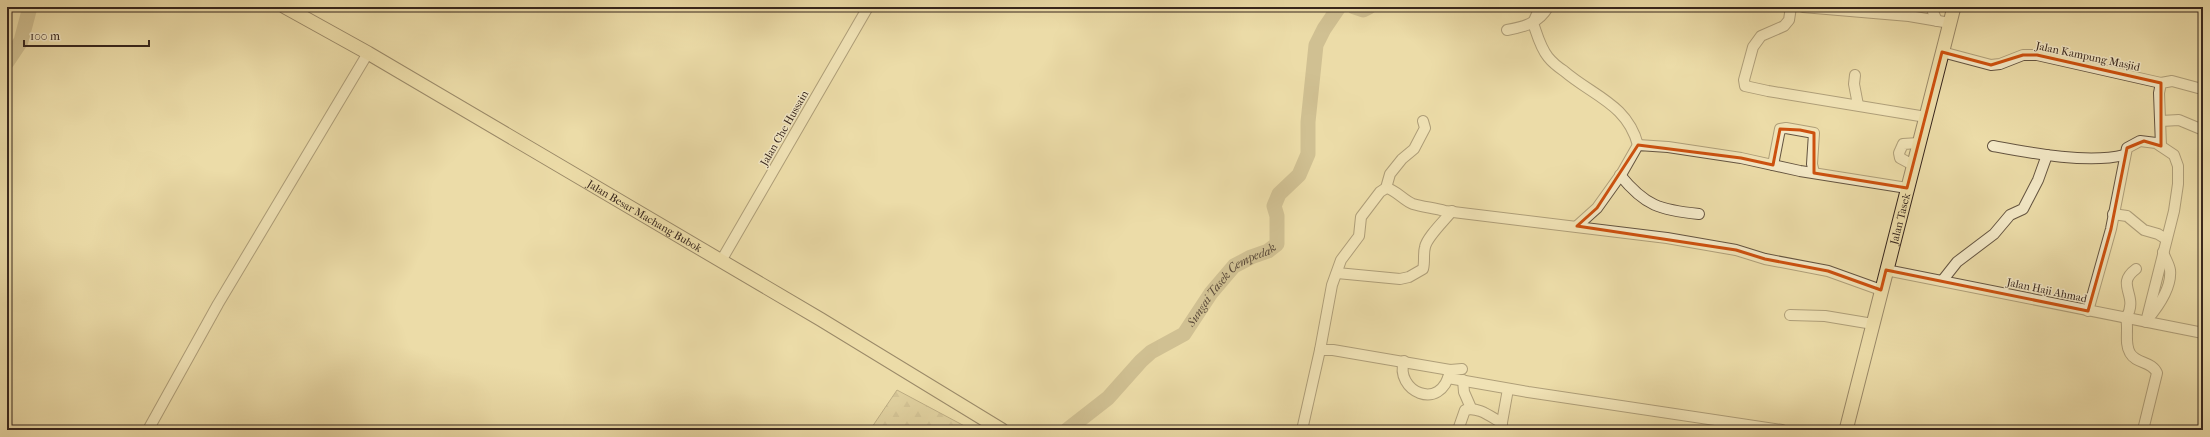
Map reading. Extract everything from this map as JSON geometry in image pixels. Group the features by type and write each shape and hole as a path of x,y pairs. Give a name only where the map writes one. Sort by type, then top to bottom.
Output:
{"main road":[{"name":"Jalan Besar Machang Bubok","path":"285,7 368,53 1002,430"},
{"name":"Jalan Tasek","path":"1846,430 1942,52 1943,22 1954,7"}],"street":[{"name":"Jalan Che Hussain","path":"720,261 868,7"},
{"path":"1540,7 1533,23 1548,58 1579,84 1608,100 1625,117 1634,131 1638,145 1620,175 1597,208 1577,226"},
{"path":"1507,30 1533,23 1544,14 1548,7"},
{"path":"1791,7 1789,20 1784,26 1761,36 1753,47 1744,80 1745,86 1926,117"},
{"path":"1803,7 1909,16 1943,22"},
{"path":"1931,7 1943,22"},
{"name":"Jalan Kampung Masjid","path":"1942,52 1991,65 2000,64 2023,55 2037,55 2161,83 2172,81 2198,88"},
{"path":"148,430 218,304 368,53"},
{"path":"1855,75 1854,84 1858,105"},
{"path":"2161,83 2159,93 2161,146"},
{"path":"1302,430 1320,350 1330,292 1341,260 1359,236 1359,227 1364,212 1380,192 1386,188 1390,174 1402,159 1414,149 1425,128 1423,120"},
{"path":"2161,121 2179,120 2203,130"},
{"path":"1773,165 1780,129 1800,130 1814,133 1812,164 1814,173"},
{"path":"2088,311 2114,214 2124,155 2127,148 2140,142 2156,143 2174,155 2178,166 2178,184 2174,211 2146,322"},
{"path":"1638,145 1719,154 1814,173 1907,188"},
{"path":"1993,146 2047,155 2084,158 2115,157 2124,155"},
{"path":"1942,281 1957,262 1994,234 2010,215 2023,209 2038,180 2047,155"},
{"path":"1620,175 1644,200 1661,208 1699,214"},
{"path":"1386,188 1413,204 1452,211 1667,238 1736,250 1765,259 1828,271 1881,290"},
{"path":"1337,273 1400,279 1409,277 1423,269 1425,258 1424,248 1427,241 1452,211"},
{"path":"2114,214 2127,216 2144,230 2158,234 2166,239"},
{"path":"2136,268 2127,276 2126,282 2132,301 2131,311 2126,318 2128,329 2127,343 2129,352 2134,359 2152,366 2157,373 2143,430"},
{"name":"Jalan Haji Ahmad","path":"1886,270 2203,333"},
{"path":"1790,315 1825,316 1873,324"},
{"path":"1320,350 1333,350 1404,362 1449,374 1463,380 1508,389 1782,430"},
{"path":"1404,362 1402,375 1406,383 1417,391 1431,395 1437,394 1449,374 1462,369"},
{"path":"1463,380 1464,392 1471,408"},
{"path":"1458,430 1465,410 1471,408 1477,410 1502,427 1508,389"}],"highlighted area":[{"path":"1942,52 1991,65 2023,55 2037,55 2161,83 2161,146 2144,141 2127,148 2111,229 2088,311 1886,270 1881,290 1828,271 1765,259 1736,250 1577,226 1597,208 1638,145 1741,158 1773,165 1780,129 1800,130 1814,133 1814,173 1907,188"}],"green space":[{"path":"897,390 972,430 870,430"}],"waterway":[{"path":"7,62 21,41 30,7"},
{"name":"Sungai Tasek Cempedak","path":"1067,430 1108,398 1151,352 1184,334 1211,293 1234,266 1251,257 1268,251 1277,244 1277,216 1274,206 1279,194 1299,175 1308,154 1308,122 1316,45 1324,29 1339,7"},
{"name":"Sungai Tasek Cempedak","path":"1354,7 1363,10 1369,7"}]}
